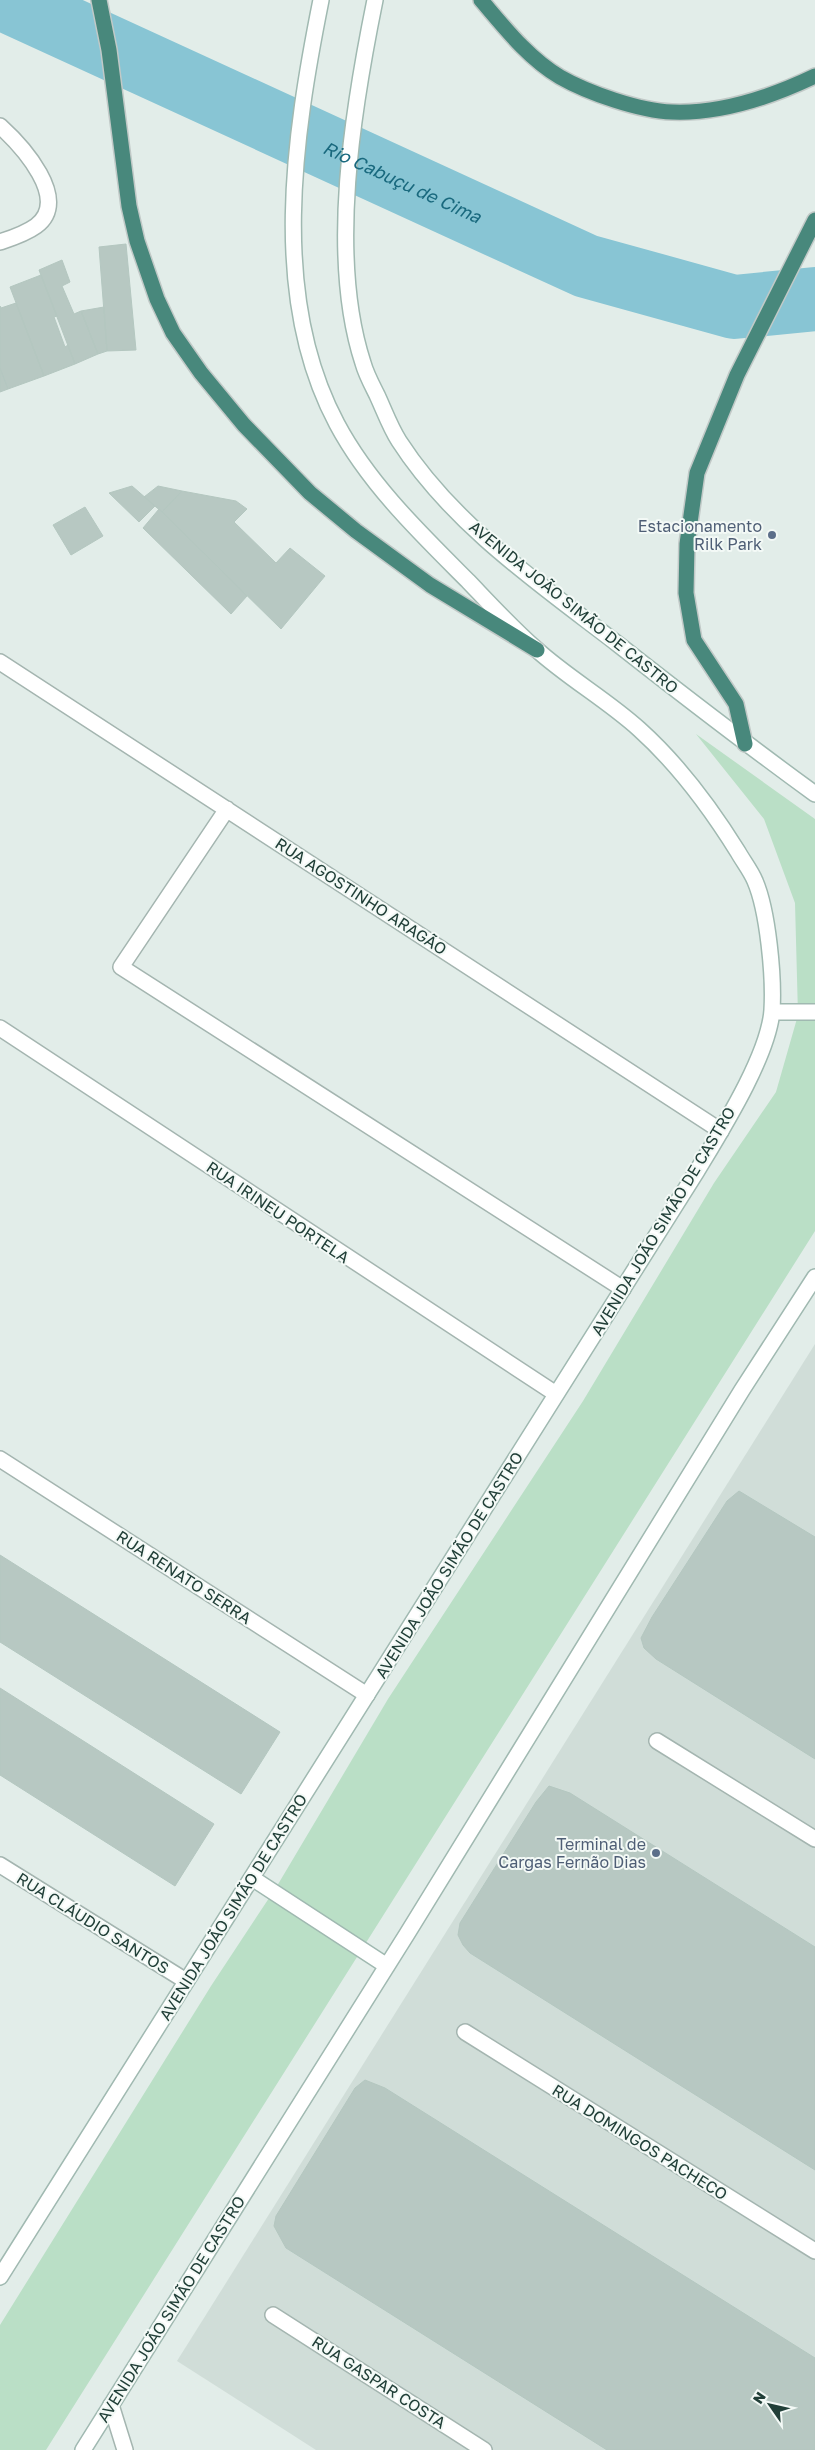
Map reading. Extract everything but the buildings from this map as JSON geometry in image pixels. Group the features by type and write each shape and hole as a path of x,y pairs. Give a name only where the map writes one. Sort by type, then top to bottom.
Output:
{"highway":[{"path":"99,0 109,50 125,160 129,206 137,241 157,299 173,333 201,373 244,425 310,493 356,531 430,585 537,650"},
{"path":"481,0 514,40 559,76 610,100 671,112 724,108 783,91 815,76"},
{"path":"745,744 736,704 694,640 686,593 687,544 697,473 738,375 814,221"}],"main road":[{"name":"AVENIDA JOÃO SIMÃO DE CASTRO","path":"0,2277 721,1131 762,1051 772,1012 768,936 756,881 722,828 679,769 639,729 537,650 418,531 362,466 335,422 316,372 298,307 293,259 293,194 311,49 320,0"},
{"name":"AVENIDA JOÃO SIMÃO DE CASTRO","path":"375,0 359,78 346,210 349,302 363,364 398,440 436,488 476,530 564,602 745,744 815,794"},
{"path":"0,126 13,137 38,170 48,201 45,215 36,226 15,237 0,242"},
{"name":"RUA AGOSTINHO ARAGÃO","path":"0,662 721,1131"},
{"path":"227,809 121,967 623,1289"},
{"path":"772,1012 815,1012"},
{"name":"RUA IRINEU PORTELA","path":"0,1028 556,1394"},
{"name":"AVENIDA JOÃO SIMÃO DE CASTRO","path":"83,2450 386,1966 742,1390 815,1277"},
{"name":"RUA RENATO SERRA","path":"0,1460 367,1695"},
{"path":"657,1741 815,1839"},
{"name":"RUA CLÁUDIO SANTOS","path":"0,1865 186,1981"},
{"path":"252,1878 386,1966"},
{"name":"RUA DOMINGOS PACHECO","path":"466,2032 815,2251"},
{"name":"RUA GASPAR COSTA","path":"273,2315 484,2450"},
{"path":"111,2405 125,2450"}],"shaded area":[{"name":"Terminal de Cargas Fernão Dias","path":"815,1344 815,2450 316,2450 177,2361"}],"green space":[{"path":"696,734 815,819 815,1231 46,2450 0,2450 0,2325 211,1986 277,1886 388,1699 583,1401 714,1183 776,1092 798,1015 795,903 764,819"}],"waterway":[{"name":"Rio Cabuçu de Cima","path":"6,0 586,266 734,307 815,299"}],"place":[{"name":"Estacionamento Rilk Park","path":"772,535"},
{"name":"Terminal de Cargas Fernão Dias","path":"656,1853"}]}
